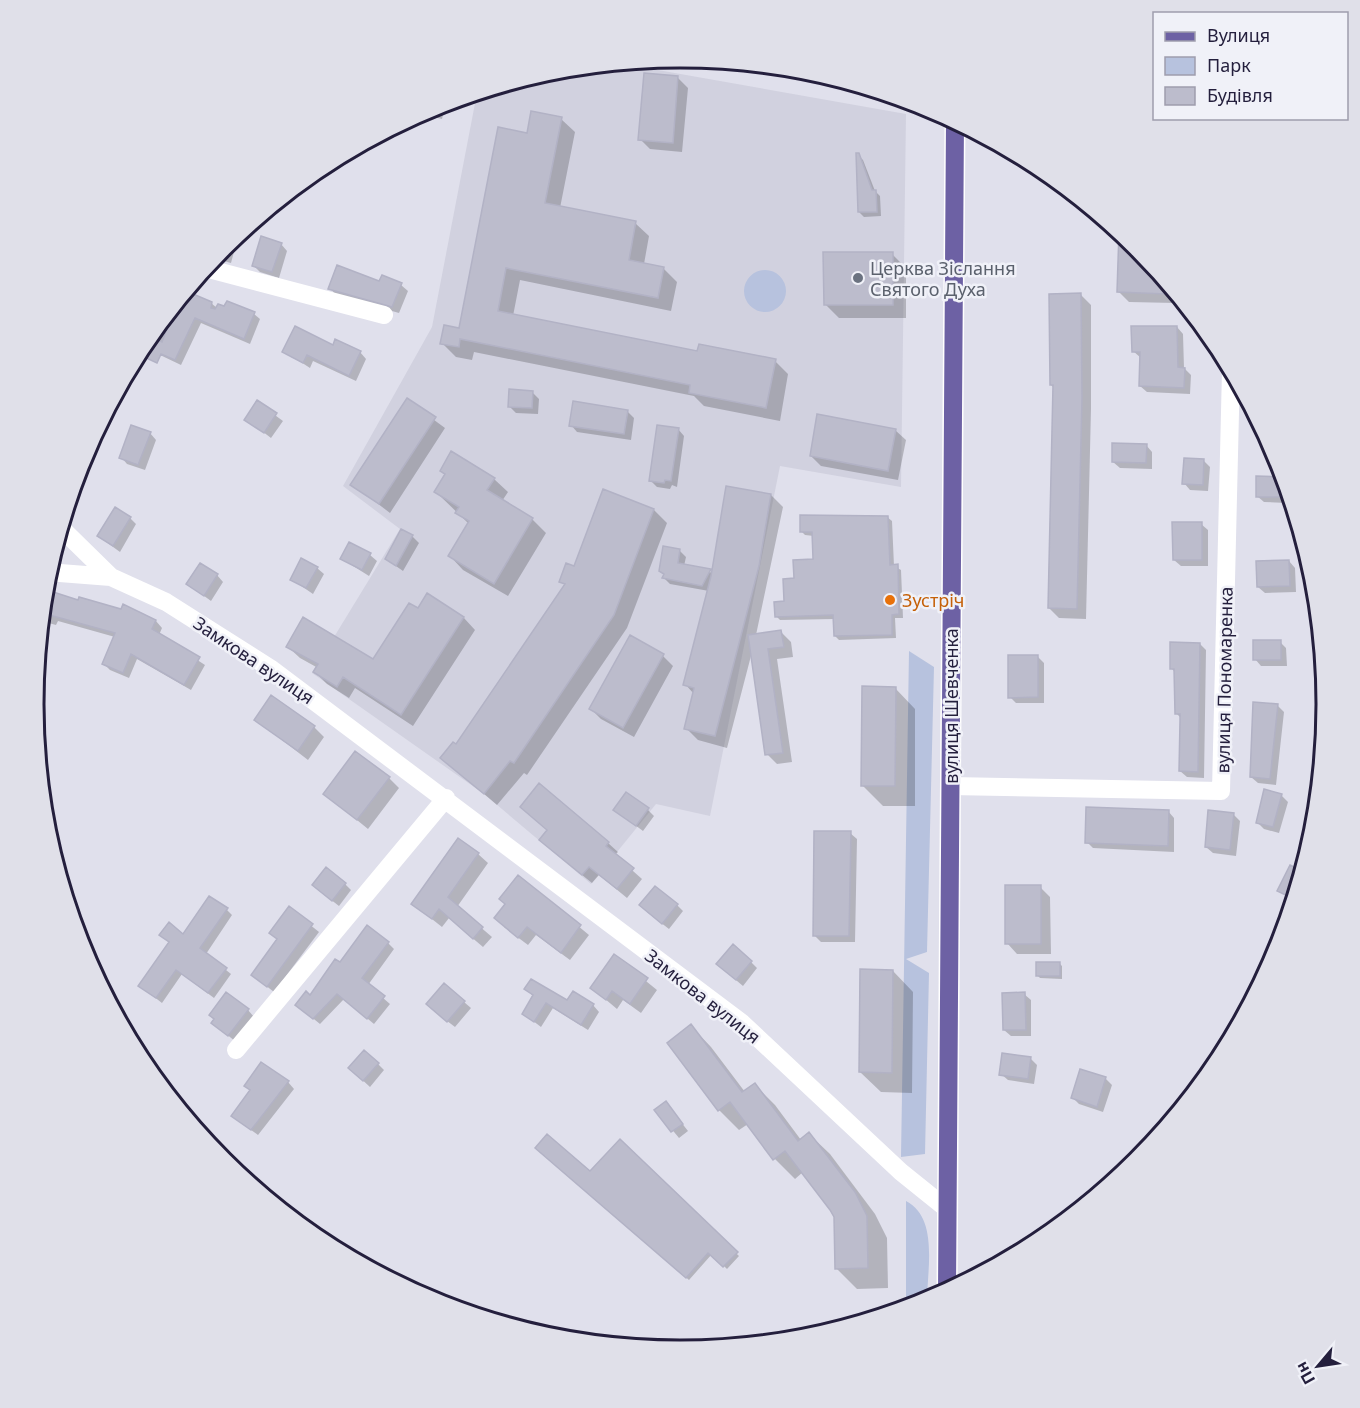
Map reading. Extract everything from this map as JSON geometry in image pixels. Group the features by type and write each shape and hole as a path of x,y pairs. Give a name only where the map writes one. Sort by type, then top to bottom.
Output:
{"main road":[{"name":"вулиця Шевченка","path":"947,1282 955,130"}],"street":[{"path":"214,271 384,315"},
{"name":"вулиця Пономаренка","path":"950,786 1221,791 1231,385"},
{"name":"Замкова вулиця","path":"67,534 111,577 166,602 270,668 446,798 742,1023 901,1172 947,1209"},
{"path":"58,573 111,577"},
{"path":"236,1050 446,798"}],"shaded area":[{"path":"650,69 906,114 901,487 780,466 710,816 656,804 591,884 484,794 312,673 400,529 343,486 432,327 475,101 556,80 597,73"}],"green space":[{"path":"765,270 780,276 786,291 780,306 765,312 750,306 744,291 750,276"},
{"path":"909,651 934,667 927,952 906,959 929,973 925,1154 901,1157"},
{"path":"906,1201 923,1219 927,1232 929,1260 928,1290 906,1299"}],"building":[{"path":"644,73 678,76 673,143 638,140"},
{"path":"531,111 562,117 545,203 636,221 629,260 664,267 658,298 506,268 498,311 697,351 699,344 776,359 766,408 689,393 690,385 460,339 459,347 440,344 444,325 459,328 498,127 527,133"},
{"path":"856,153 859,153 872,190 876,190 877,212 858,212"},
{"path":"261,236 282,243 272,272 252,266"},
{"path":"1119,243 1166,294 1117,292"},
{"name":"Церква Зіслання Святого Духа","path":"823,252 893,252 893,305 824,305"},
{"path":"337,265 379,281 382,275 402,283 392,307 328,289"},
{"path":"1081,293 1082,398 1077,609 1048,608 1053,385 1050,385 1049,294"},
{"path":"193,294 212,302 211,308 215,309 218,304 224,306 227,301 255,312 244,339 195,318 175,360 161,354 157,363 146,358 158,340 162,342 167,328"},
{"path":"295,326 333,345 335,339 361,351 349,376 307,355 303,363 282,352"},
{"path":"1131,326 1177,326 1178,367 1185,368 1184,388 1139,386 1140,352 1132,352"},
{"path":"509,389 533,391 532,408 508,407"},
{"path":"407,398 436,417 379,504 350,485"},
{"path":"257,400 277,413 264,433 244,420"},
{"path":"573,401 628,410 624,434 569,426"},
{"path":"817,414 896,429 888,471 810,456"},
{"path":"131,425 151,432 138,465 119,458"},
{"path":"657,425 679,428 671,481 665,480 664,483 649,481"},
{"path":"1112,443 1147,444 1146,463 1112,462"},
{"path":"451,451 495,478 487,490 533,518 494,584 448,556 469,521 455,513 459,507 434,492 445,474 440,471"},
{"path":"1184,458 1204,459 1203,485 1182,484"},
{"path":"1256,476 1274,477 1281,497 1256,497"},
{"path":"726,486 771,494 759,566 715,736 684,729 694,688 683,685 711,576"},
{"path":"603,489 654,509 614,615 514,763 510,761 484,794 440,758 453,742 456,744 565,584 559,582 566,563 574,566"},
{"path":"115,507 131,517 113,546 97,536"},
{"path":"800,515 888,516 890,565 898,564 899,614 892,615 892,635 834,636 833,615 775,617 774,602 784,601 783,579 794,578 793,560 813,559 812,532 800,532"},
{"path":"1172,522 1202,522 1202,560 1173,560"},
{"path":"401,529 413,535 396,566 385,559"},
{"path":"349,542 371,553 362,570 340,559"},
{"path":"663,546 680,549 678,563 711,569 702,586 662,578 664,574 659,571"},
{"path":"301,558 318,567 306,588 290,580"},
{"path":"1289,560 1290,586 1257,587 1256,561"},
{"path":"200,563 218,574 204,596 186,584"},
{"path":"54,592 121,609 123,604 156,620 152,629 200,657 184,685 131,654 123,673 102,664 115,633 50,615"},
{"path":"427,593 464,617 401,715 343,677 337,687 313,672 318,664 286,647 303,617 373,659 409,603 418,608"},
{"path":"781,630 784,647 768,649 783,753 765,755 748,635"},
{"path":"630,635 664,654 623,728 589,709"},
{"path":"1253,640 1281,640 1281,660 1253,660"},
{"path":"1170,642 1200,643 1198,772 1179,771 1180,714 1175,714 1174,669 1170,669"},
{"path":"1008,655 1038,655 1038,697 1008,698"},
{"path":"862,686 896,687 895,786 861,786"},
{"path":"271,695 315,726 298,751 254,720"},
{"path":"1253,702 1278,704 1270,779 1250,777"},
{"path":"355,751 390,777 357,820 323,794"},
{"path":"539,783 609,842 606,846 634,868 617,889 589,867 582,875 539,840 547,830 520,807"},
{"path":"1264,789 1282,794 1273,827 1256,823"},
{"path":"626,792 649,808 636,826 613,810"},
{"path":"1086,807 1169,810 1168,846 1085,843"},
{"path":"1208,810 1234,813 1230,850 1205,847"},
{"path":"814,831 851,831 849,936 813,936"},
{"path":"458,838 479,853 448,897 483,927 473,939 439,909 432,919 411,904"},
{"path":"1290,865 1295,868 1287,896 1277,891"},
{"path":"326,867 346,883 332,901 312,885"},
{"path":"518,875 581,925 561,953 527,927 518,938 494,918 505,904 499,899"},
{"path":"1005,885 1041,885 1041,944 1005,944"},
{"path":"655,886 678,904 662,924 639,905"},
{"path":"209,896 228,908 200,948 227,968 208,993 176,970 156,998 138,986 169,942 159,935 169,922 183,934"},
{"path":"289,906 313,924 267,987 251,975 277,939 269,933"},
{"path":"367,925 389,942 362,978 385,996 367,1019 337,994 313,1019 295,1005 306,991 310,995 335,959 340,962"},
{"path":"733,944 752,961 736,980 716,964"},
{"path":"614,954 648,978 630,1004 612,991 606,1000 590,988"},
{"path":"1036,962 1060,962 1060,976 1036,976"},
{"path":"860,969 893,970 892,1073 859,1072"},
{"path":"531,979 567,1000 573,991 594,1004 581,1025 546,1003 534,1022 522,1014 533,995 524,989"},
{"path":"444,983 465,1001 447,1022 426,1004"},
{"path":"226,992 249,1009 228,1036 211,1023 214,1019 209,1015"},
{"path":"1025,992 1026,1030 1003,1030 1002,993"},
{"path":"691,1024 742,1092 755,1083 798,1141 809,1132 855,1192 867,1216 868,1268 835,1269 834,1217 830,1210 785,1151 773,1160 730,1102 718,1111 667,1043"},
{"path":"364,1050 379,1063 363,1081 348,1068"},
{"path":"1002,1053 1031,1057 1028,1079 999,1075"},
{"path":"261,1062 289,1081 251,1130 231,1116 250,1090 244,1086"},
{"path":"1080,1069 1106,1077 1097,1107 1071,1098"},
{"path":"666,1101 683,1124 671,1132 654,1110"},
{"path":"547,1134 590,1171 620,1139 738,1252 723,1267 708,1253 686,1278 535,1148"}],"place":[{"name":"Церква Зіслання Святого Духа","path":"858,278"},
{"name":"Зустріч","path":"890,600"}]}
